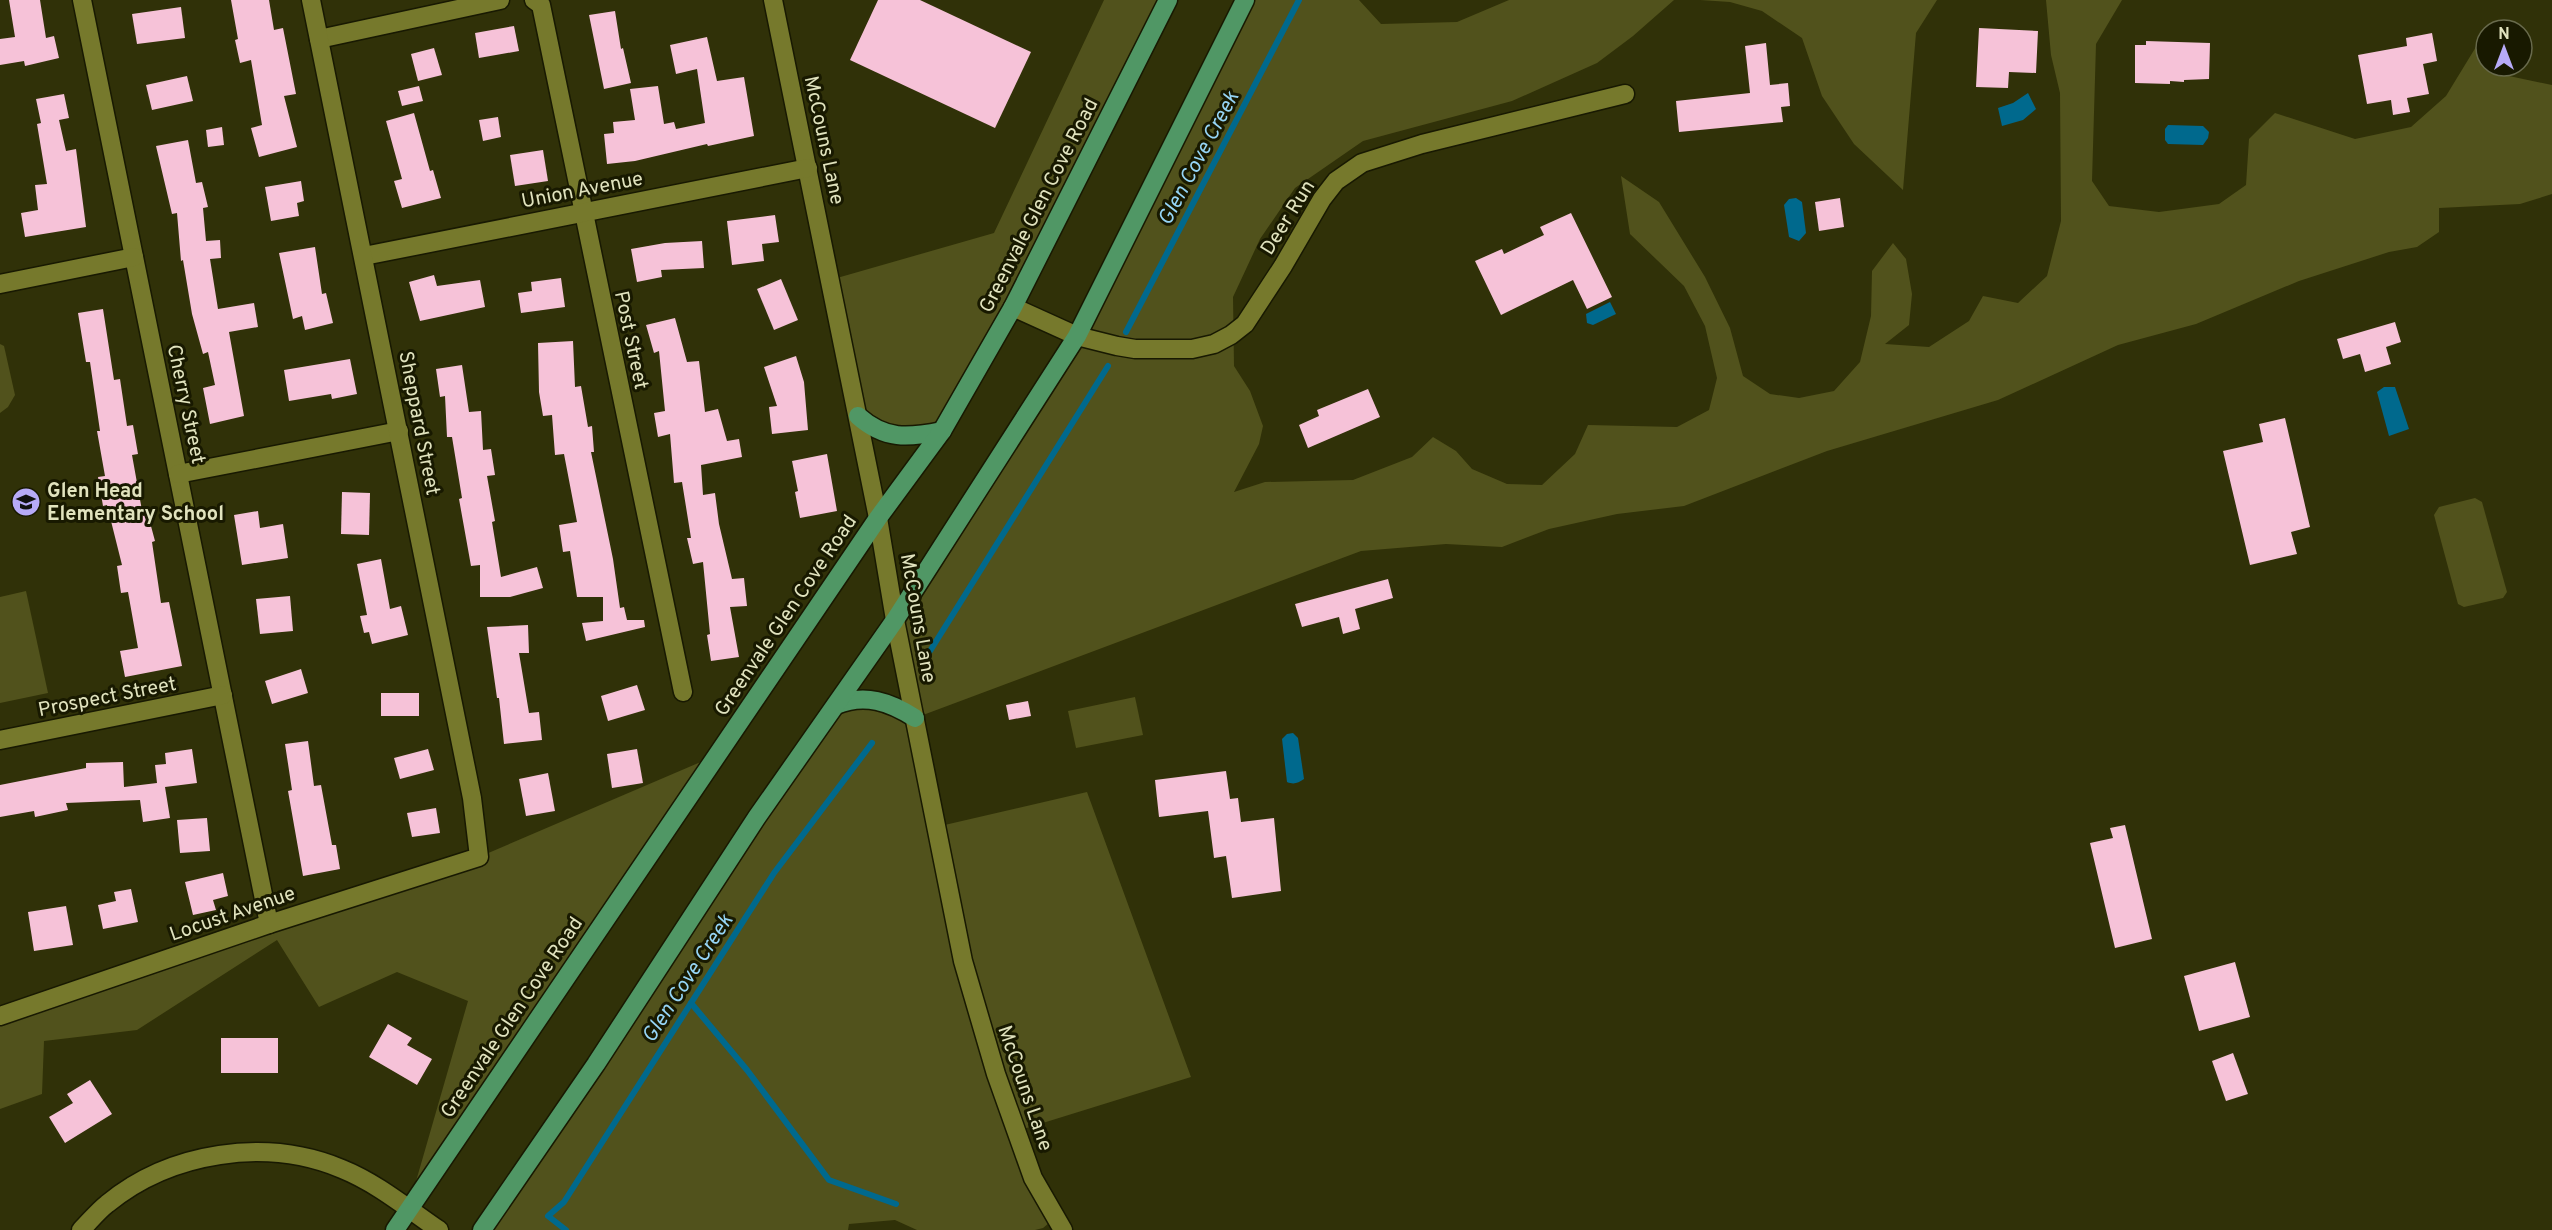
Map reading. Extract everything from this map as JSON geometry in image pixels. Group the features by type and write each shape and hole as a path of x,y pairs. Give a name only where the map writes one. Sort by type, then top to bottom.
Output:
{"main road":[{"name":"Greenvale Glen Cove Road","path":"395,1230 878,518 942,431 1013,307 1168,0"},
{"path":"482,1230 596,1064 757,817 895,620 1077,336 1245,0"},
{"path":"858,416 879,432 892,435 922,435 942,431"},
{"path":"836,705 847,700 875,699 890,703 915,718"}],"street":[{"name":"Cherry Street","path":"82,0 269,924"},
{"name":"Sheppard Street","path":"311,0 472,798 479,857"},
{"path":"320,39 500,0"},
{"name":"Post Street","path":"534,0 541,5 683,692"},
{"name":"McCouns Lane","path":"773,0 858,416 895,620 965,969 996,1074 1033,1178 1063,1230"},
{"name":"Deer Run","path":"1013,307 1077,336 1135,349 1192,349 1214,344 1232,335 1245,324 1283,267 1322,199 1336,181 1362,163 1422,144 1626,94"},
{"name":"Union Avenue","path":"364,256 808,168"},
{"path":"0,284 134,257"},
{"path":"178,474 399,431"},
{"name":"Prospect Street","path":"0,740 223,695"},
{"name":"Locust Avenue","path":"0,1016 269,924 479,857"},
{"path":"81,1230 107,1203 150,1176 186,1162 229,1153 276,1153 315,1160 342,1169 367,1181 439,1230"}],"shaded area":[{"path":"1104,0 1168,0 942,431 859,422 830,280 994,233"},
{"path":"1252,0 1359,0 1381,24 1457,22 1509,0 1674,0 1633,36 1597,63 1512,101 1363,141 1295,188 1260,239 1233,297 1234,366 1250,391 1263,426 1259,444 1234,492 1265,482 1353,480 1412,457 1433,437 1456,451 1472,469 1507,484 1542,485 1575,454 1588,425 1677,427 1709,410 1717,378 1705,326 1684,286 1630,234 1621,176 1659,202 1705,277 1730,328 1743,376 1770,394 1799,398 1834,391 1860,362 1871,316 1872,271 1893,243 1906,259 1912,294 1909,325 1885,344 1929,347 1969,321 1983,296 2018,303 2047,276 2061,221 2060,93 2051,55 2046,0 2122,0 2096,44 2092,181 2109,206 2159,212 2219,204 2246,185 2249,139 2275,113 2355,139 2411,127 2446,96 2474,50 2474,78 2519,78 2552,85 2552,194 2520,204 2439,208 2439,232 2417,247 2389,252 2299,281 2196,324 2118,345 1998,400 1827,451 1684,506 1617,514 1549,529 1502,547 1446,544 1361,551 915,718 936,827 1087,792 1191,1077 1017,1131 1055,1218 1043,1228 1035,1230 917,1230 895,1220 849,1224 848,1230 482,1230 836,705 903,710 895,620 1024,422"},
{"path":"1700,0 1937,0 1916,33 1903,190 1854,144 1822,96 1802,38 1762,11 1730,2"},
{"path":"0,344 4,346 15,395 8,407 0,413"},
{"path":"2475,498 2482,502 2507,592 2503,598 2464,607 2458,604 2434,515 2439,507"},
{"path":"26,591 48,693 0,703 0,597"},
{"path":"1135,697 1143,735 1076,748 1068,711"},
{"path":"717,755 408,1209 468,1001 397,972 319,1007 277,940 137,1030 44,1041 42,1094 0,1109 0,1016 479,857"}],"water":[{"path":"2028,93 2036,109 2023,120 2002,126 1998,108 2013,103"},
{"path":"2168,125 2203,126 2209,132 2208,138 2203,145 2168,144 2165,140 2165,129"},
{"path":"1796,198 1802,202 1806,233 1799,241 1789,237 1784,205 1789,199"},
{"path":"1610,302 1616,314 1593,325 1587,323 1586,314"},
{"path":"2384,387 2395,387 2409,429 2389,436 2377,392"},
{"path":"1293,733 1298,738 1304,779 1294,783 1287,782 1282,739 1287,734"}],"building":[{"path":"9,0 40,0 46,38 54,36 59,58 25,66 24,61 0,65 0,39 15,37"},
{"path":"231,0 269,0 274,30 283,28 296,94 284,96 297,147 259,157 251,128 262,125 251,60 240,63"},
{"path":"878,0 920,0 1031,52 995,128 850,60"},
{"path":"181,7 185,38 137,44 132,14"},
{"path":"615,11 621,49 623,48 631,83 604,89 589,15"},
{"path":"514,26 519,51 479,58 475,33"},
{"path":"1979,28 2038,31 2036,73 2009,72 2008,88 1976,87"},
{"path":"2432,33 2437,61 2423,64 2429,94 2407,98 2410,112 2393,115 2391,100 2367,104 2358,55 2407,46 2406,38"},
{"path":"707,37 717,81 744,77 754,136 708,146 707,144 635,161 607,164 604,134 614,133 613,122 635,120 630,89 658,86 664,124 674,122 676,129 705,123 697,69 676,74 670,45"},
{"path":"2146,41 2210,43 2209,79 2170,81 2170,84 2135,83 2135,45 2146,45"},
{"path":"1766,43 1770,85 1788,83 1790,106 1781,107 1783,122 1679,132 1676,101 1750,93 1745,46"},
{"path":"434,48 442,75 418,81 411,54"},
{"path":"187,76 193,101 152,110 146,85"},
{"path":"419,86 423,101 402,106 398,91"},
{"path":"64,94 69,118 59,120 66,151 76,149 86,227 25,237 21,213 38,210 35,185 47,184 37,124 41,123 36,99"},
{"path":"414,113 430,171 433,170 441,198 402,208 394,181 402,179 386,121"},
{"path":"498,117 501,137 483,141 479,120"},
{"path":"222,127 224,145 208,147 206,130"},
{"path":"188,140 196,183 202,182 208,207 203,208 206,241 220,240 221,258 210,259 218,309 254,303 258,327 229,332 244,416 210,424 203,388 215,385 208,352 203,354 192,314 183,260 181,261 177,213 172,214 156,146"},
{"path":"543,150 548,181 515,186 510,155"},
{"path":"301,181 304,201 297,203 299,216 271,221 265,187"},
{"path":"1840,198 1844,227 1819,231 1815,202"},
{"path":"1571,213 1612,297 1587,309 1573,280 1501,315 1475,261 1502,249 1504,254 1544,235 1540,227"},
{"path":"775,215 779,242 762,244 764,261 732,265 727,221"},
{"path":"702,241 704,268 661,270 662,277 637,282 631,249 665,243"},
{"path":"315,247 322,294 326,293 333,323 305,330 302,316 293,319 279,253"},
{"path":"434,275 437,286 480,280 485,307 420,321 409,282"},
{"path":"561,278 565,307 521,313 518,293 532,291 531,282"},
{"path":"781,279 798,320 774,330 757,289"},
{"path":"103,309 114,380 120,379 127,426 133,425 138,454 132,455 143,516 148,515 155,541 152,542 161,603 169,602 182,666 125,677 120,651 138,648 128,592 121,593 117,566 122,565 107,505 103,506 98,477 105,476 97,431 100,431 90,362 86,362 78,313"},
{"path":"675,318 687,362 699,361 705,412 718,409 727,441 739,439 742,457 701,465 703,495 715,493 719,524 732,579 744,578 747,606 730,607 739,657 711,661 707,635 710,634 703,562 693,564 687,538 691,538 682,482 674,483 670,434 658,437 654,413 665,411 659,351 654,353 646,325"},
{"path":"2395,322 2401,342 2386,347 2391,364 2365,372 2360,354 2343,359 2337,339"},
{"path":"573,341 575,387 581,386 588,427 592,426 594,452 591,452 613,559 620,608 624,607 627,620 644,620 645,627 586,641 582,623 603,621 603,597 577,597 570,551 563,552 559,525 577,522 564,454 555,455 552,415 543,416 539,392 538,343"},
{"path":"796,356 804,382 808,430 772,434 769,407 777,406 764,367"},
{"path":"350,359 357,394 332,399 331,394 289,401 284,370"},
{"path":"462,365 469,412 481,411 483,450 491,449 495,475 487,476 501,577 537,567 543,588 510,597 480,597 480,565 471,566 459,499 462,498 452,437 447,437 445,396 440,397 436,369"},
{"path":"1368,389 1380,417 1308,448 1299,425 1319,416 1317,410"},
{"path":"2285,418 2310,527 2291,532 2297,554 2250,565 2223,451 2263,442 2259,424"},
{"path":"827,454 837,511 800,518 792,461"},
{"path":"342,492 370,493 369,535 341,534"},
{"path":"258,511 260,528 283,524 288,558 242,565 234,515"},
{"path":"381,559 390,609 401,606 408,635 372,644 369,632 364,633 360,616 367,615 357,564"},
{"path":"1388,579 1393,598 1355,609 1360,629 1343,634 1339,617 1302,627 1295,604"},
{"path":"290,596 293,631 260,634 256,599"},
{"path":"528,625 529,653 519,653 529,713 539,712 542,740 504,744 487,627"},
{"path":"301,669 308,693 272,704 265,681"},
{"path":"637,685 645,710 608,721 601,696"},
{"path":"381,693 419,693 419,716 381,716"},
{"path":"1028,701 1031,716 1009,720 1006,705"},
{"path":"308,741 314,786 321,785 332,845 336,845 340,869 303,876 288,791 292,790 285,744"},
{"path":"192,749 197,783 165,787 170,818 143,822 140,800 66,803 68,810 35,817 34,811 0,817 0,785 86,768 86,763 123,762 124,787 157,783 155,765 166,764 165,753"},
{"path":"428,749 434,770 400,779 394,758"},
{"path":"637,749 643,783 612,788 607,754"},
{"path":"1226,771 1230,799 1238,798 1241,822 1274,818 1281,891 1232,898 1226,856 1214,858 1208,811 1159,817 1155,780"},
{"path":"548,773 555,811 526,816 519,779"},
{"path":"436,808 440,833 412,837 407,813"},
{"path":"207,818 210,851 180,853 177,820"},
{"path":"2125,825 2152,939 2115,948 2090,843 2113,838 2110,828"},
{"path":"223,873 228,896 213,900 216,910 193,915 185,882"},
{"path":"131,889 138,922 103,929 98,905 116,901 114,892"},
{"path":"66,906 73,945 34,951 28,912"},
{"path":"2235,962 2250,1017 2199,1031 2184,976"},
{"path":"388,1024 412,1038 407,1045 432,1059 417,1085 369,1057"},
{"path":"221,1038 278,1038 278,1073 221,1073"},
{"path":"2233,1053 2248,1094 2226,1101 2212,1061"},
{"path":"90,1080 112,1114 65,1143 49,1117 73,1103 67,1094"}],"waterway":[{"name":"Glen Cove Creek","path":"1126,332 1299,0"},
{"name":"Glen Cove Creek","path":"930,651 1108,366"},
{"name":"Glen Cove Creek","path":"566,1230 548,1216 564,1202 774,873 872,743"},
{"path":"691,1003 747,1070 829,1180 896,1204"}],"place":[{"name":"Glen Head Elementary School","path":"26,502"}]}
